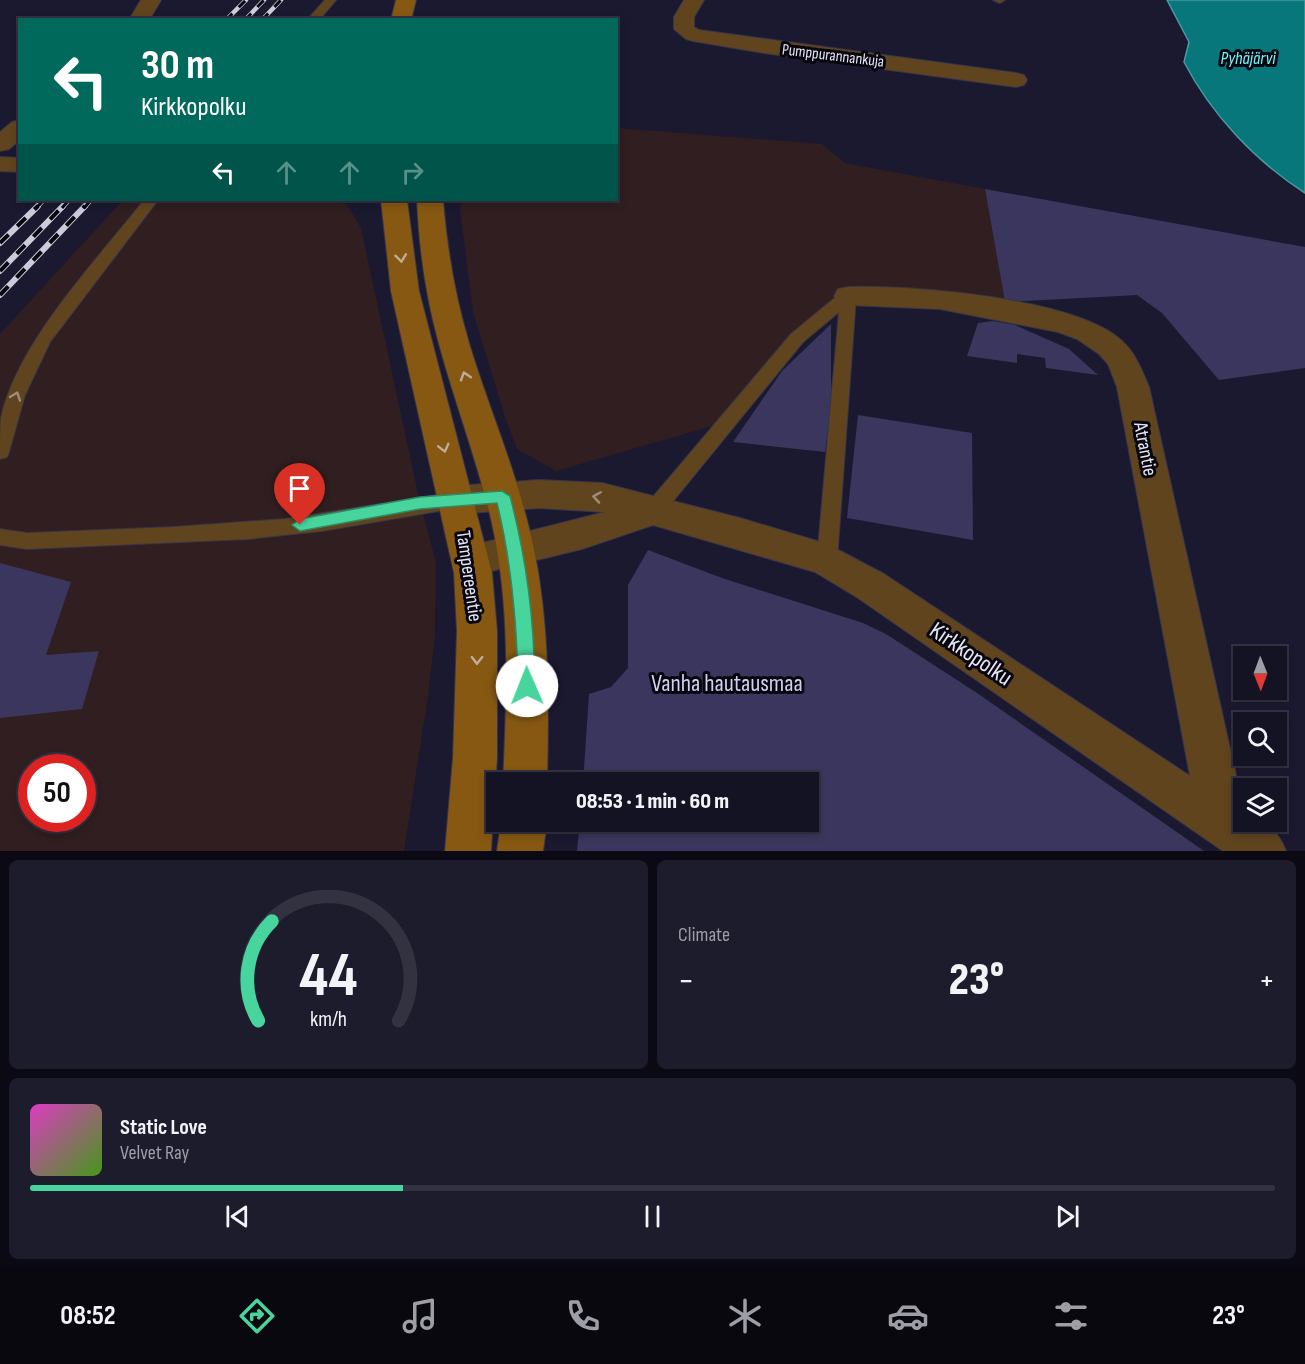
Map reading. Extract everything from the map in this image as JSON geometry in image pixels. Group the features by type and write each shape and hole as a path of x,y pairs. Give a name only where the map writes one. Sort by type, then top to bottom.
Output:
{"main road":[{"path":"402,18 406,0"},
{"name":"Tampereentie","path":"394,201 405,291 471,560 477,631 475,758 468,851"},
{"path":"430,201 432,238 446,313 502,496 516,551 526,625 528,726 526,772"},
{"path":"520,851 523,832"}],"street":[{"path":"140,18 151,0"},
{"name":"Pumppurannankuja","path":"693,0 684,17 684,28 703,37 1016,80"},
{"path":"0,144 18,129"},
{"path":"0,164 18,165"},
{"name":"Atrantie","path":"848,296 912,296 962,301 1059,322 1103,340 1124,362 1133,387 1222,823"},
{"name":"Kirkkopolku","path":"456,500 502,496 586,495 654,510 827,560 871,586 1263,851"},
{"path":"471,560 582,534 654,510"}],"lane":[{"path":"314,18 331,0"},
{"path":"0,452 16,395 43,340 150,201"},
{"path":"654,510 797,338 848,296"},
{"path":"827,560 848,296"},
{"path":"0,537 27,541 206,534 323,523 420,503 456,500"}],"shaded area":[{"path":"618,128 822,144 845,163 985,189 1005,302 858,296 797,338 730,421 556,471 517,449 506,420 473,312 460,209 462,201 618,201"},
{"path":"122,201 340,201 347,205 361,228 420,503 436,562 435,636 404,851 0,851 0,334"}],"green space":[{"path":"985,189 1305,247 1305,368 1219,380 1162,313 1137,295 1005,302"},
{"path":"993,321 1015,325 1069,349 1098,375 1046,368 1045,358 1017,354 1017,363 967,356 978,323"},
{"path":"831,324 831,408 825,452 733,442 782,371"},
{"path":"858,415 972,433 973,540 847,518"},
{"name":"Vanha hautausmaa","path":"648,550 722,578 863,623 886,634 977,693 1204,851 577,851 579,832 819,832 819,772 584,772 589,694 611,687 628,668 628,585"},
{"path":"0,563 71,582 46,655 99,651 82,709 0,718"}],"water":[{"name":"Pyhäjärvi","path":"1167,0 1305,0 1305,193 1252,151 1207,100 1184,62 1189,42"}],"railway":[{"path":"228,18 246,0"},
{"path":"247,18 264,0"},
{"path":"264,18 281,0"},
{"path":"38,206 43,201"},
{"path":"62,208 68,201"},
{"path":"84,208 90,201"},
{"path":"0,243 38,206"},
{"path":"0,271 63,206"},
{"path":"0,295 85,206"}],"route":[{"path":"300,525 323,523 420,503 502,496 516,551 526,625 527,686"}]}
